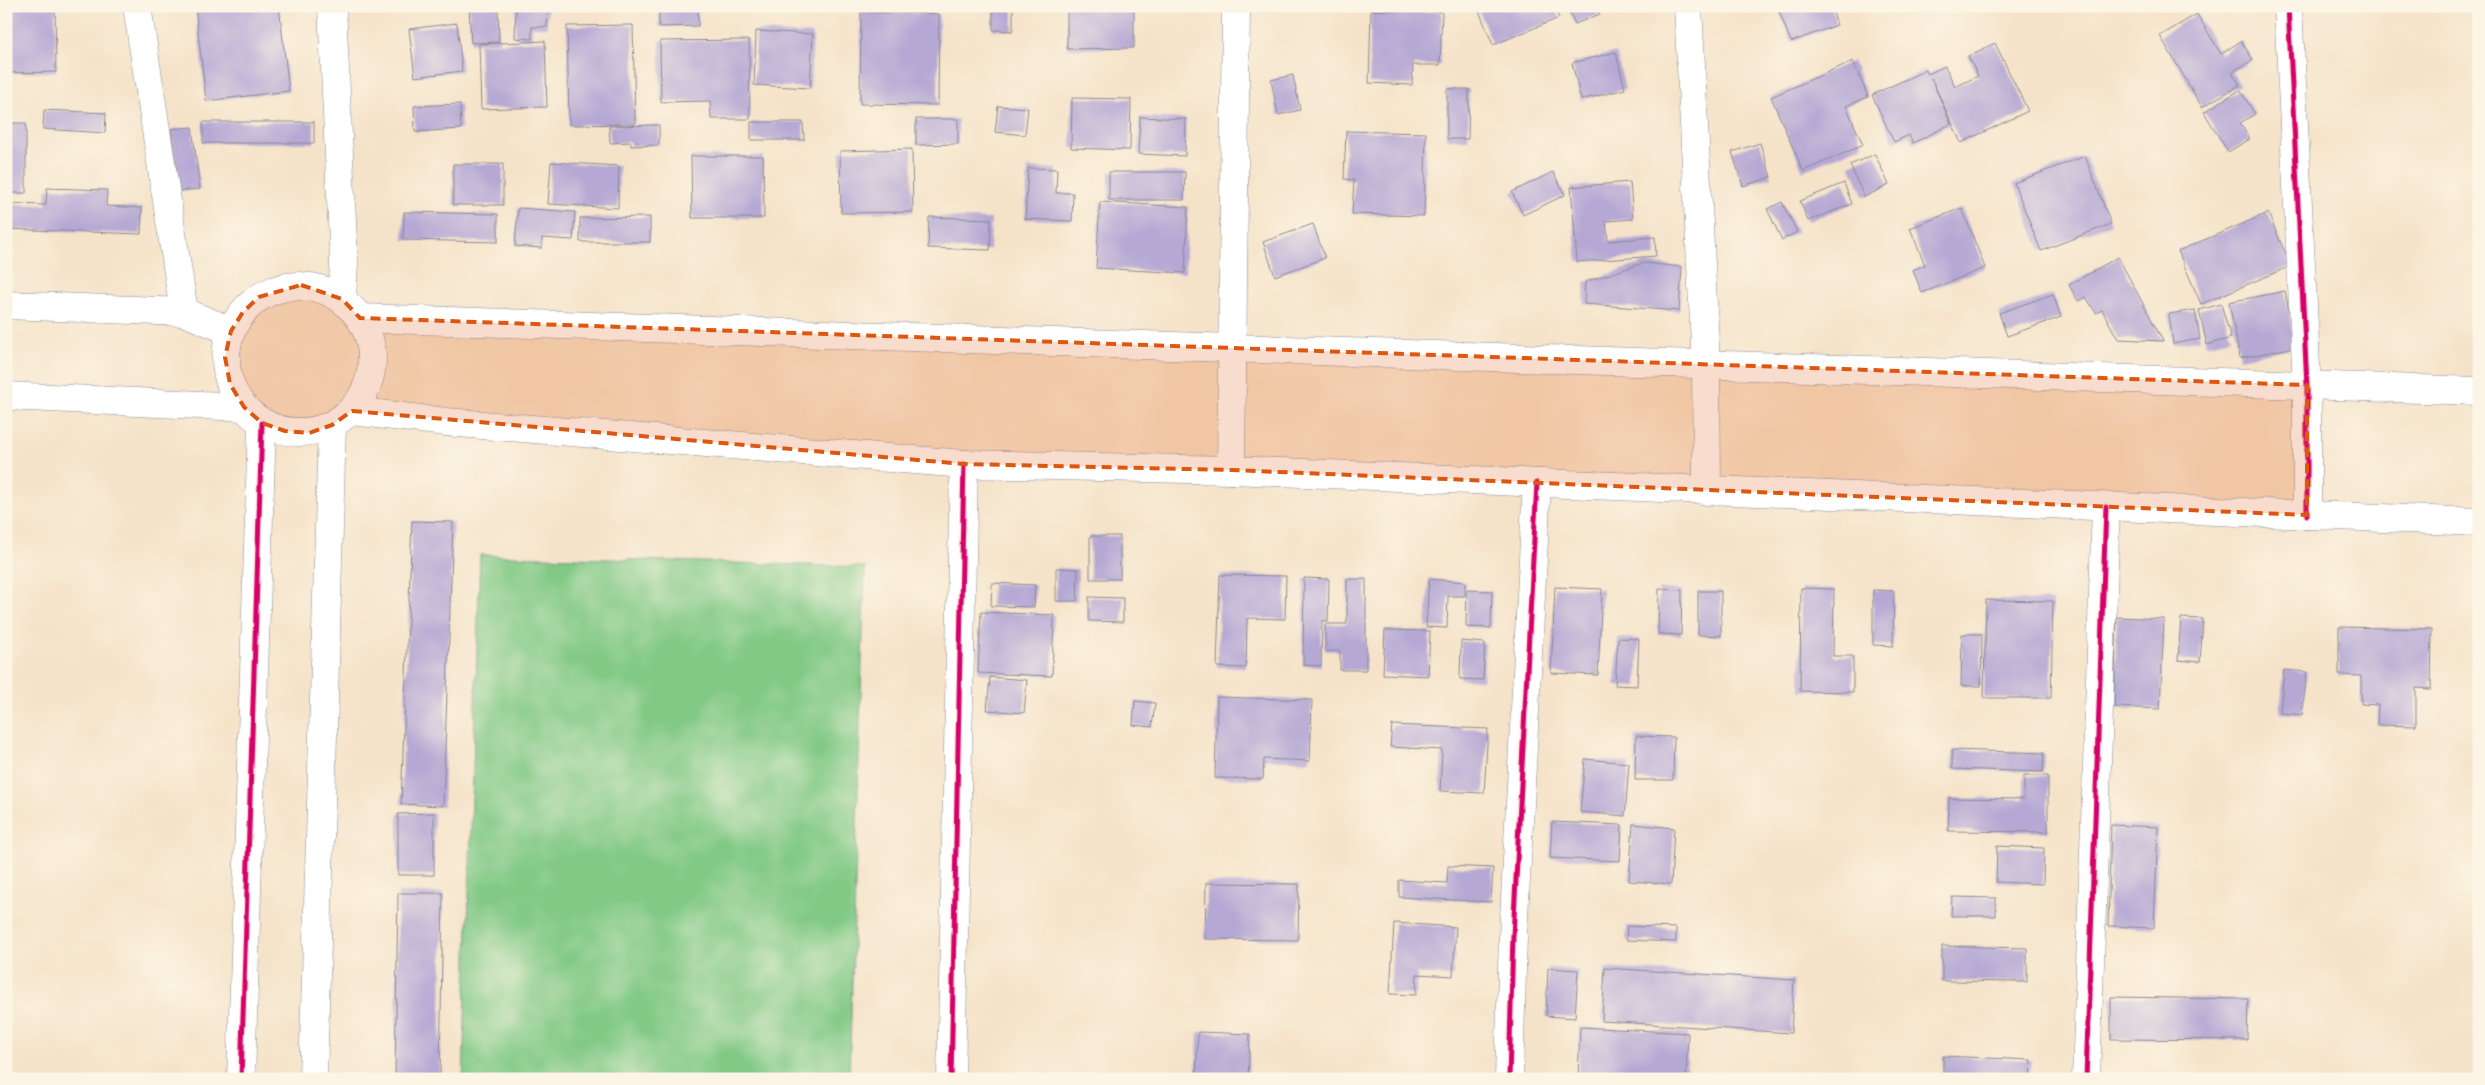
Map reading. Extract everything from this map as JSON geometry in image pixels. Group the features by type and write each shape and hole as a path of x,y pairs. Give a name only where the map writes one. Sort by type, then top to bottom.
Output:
{"street":[{"path":"137,6 184,312"},
{"path":"313,1079 342,418 366,390 373,366 370,341 351,308 344,263 332,6"},
{"path":"1231,470 1236,6"},
{"path":"1688,6 1706,364 1707,491"},
{"path":"2288,6 2306,385 2306,515"},
{"path":"241,1079 253,415 230,384 226,358 231,331 242,312 259,297 279,288 301,285 323,289 351,308 1232,348 2479,391"},
{"path":"6,305 184,312 231,331"},
{"path":"6,396 253,415 285,432 309,432 342,418 456,422 964,464 1231,470 2479,522"},
{"path":"951,1079 964,464"},
{"path":"1509,1079 1514,936 1538,483"},
{"path":"2086,1079 2106,506"}],"highlighted area":[{"path":"301,285 342,299 360,318 2307,385 2307,515 1231,470 964,464 352,411 332,425 309,433 285,431 262,423 244,407 230,384 225,357 231,331 243,312 259,297"}],"green space":[{"path":"480,555 865,567 849,1079 463,1079"}],"building":[{"path":"6,6 55,6 56,72 6,73"},
{"path":"195,6 279,6 289,91 206,101"},
{"path":"469,6 498,6 499,42 471,43"},
{"path":"516,6 548,6 547,27 532,27 532,39 515,38"},
{"path":"659,6 698,6 698,26 659,27"},
{"path":"993,6 1013,6 1013,31 993,30"},
{"path":"1067,6 1134,6 1134,48 1067,49"},
{"path":"1477,6 1554,6 1559,18 1493,45"},
{"path":"1567,6 1596,6 1600,14 1575,24"},
{"path":"1777,6 1831,6 1837,25 1791,42"},
{"path":"1371,10 1442,12 1440,65 1413,65 1412,85 1369,83"},
{"path":"861,12 939,14 938,105 860,104"},
{"path":"2197,14 2221,54 2241,41 2253,60 2232,72 2240,85 2202,107 2160,36"},
{"path":"457,23 462,71 415,77 409,29"},
{"path":"633,25 635,124 569,125 567,26"},
{"path":"756,31 813,34 810,88 754,85"},
{"path":"749,40 750,119 711,119 710,101 661,102 660,41"},
{"path":"545,41 547,107 481,109 479,44"},
{"path":"1995,43 2028,111 1961,143 1931,78 1951,124 1913,143 1909,135 1894,142 1872,95 1926,70 1928,74 1945,66 1955,87 1978,76 1968,56"},
{"path":"1616,52 1625,89 1581,100 1572,63"},
{"path":"1853,61 1868,97 1846,106 1863,145 1803,171 1771,97"},
{"path":"1293,75 1300,110 1278,115 1271,80"},
{"path":"1447,89 1469,89 1468,139 1447,139"},
{"path":"2240,90 2255,114 2240,123 2250,139 2228,152 2204,112"},
{"path":"1072,98 1131,99 1130,150 1071,148"},
{"path":"460,104 461,129 415,132 414,106"},
{"path":"998,106 1028,108 1025,135 995,132"},
{"path":"44,110 106,113 105,133 43,129"},
{"path":"1140,117 1186,119 1185,156 1138,154"},
{"path":"916,119 958,119 958,144 916,145"},
{"path":"203,122 314,122 314,143 203,143"},
{"path":"751,122 803,122 804,140 751,140"},
{"path":"6,123 26,123 26,193 6,193"},
{"path":"659,125 659,145 631,146 631,142 610,143 609,126"},
{"path":"192,127 200,189 179,191 171,129"},
{"path":"1346,131 1426,133 1424,216 1352,214 1354,180 1344,179"},
{"path":"1760,143 1771,177 1743,186 1732,152"},
{"path":"912,149 913,212 841,213 840,151"},
{"path":"1875,154 1889,185 1864,197 1850,165"},
{"path":"691,156 763,156 764,218 692,218"},
{"path":"2085,156 2111,224 2041,251 2014,183"},
{"path":"551,162 619,166 618,208 548,204"},
{"path":"453,164 503,164 503,205 453,205"},
{"path":"1028,168 1057,169 1056,193 1073,193 1072,221 1025,219"},
{"path":"1109,172 1185,172 1184,200 1109,200"},
{"path":"1553,172 1565,195 1523,215 1512,192"},
{"path":"1630,182 1633,219 1606,221 1608,241 1655,237 1656,256 1577,262 1571,187"},
{"path":"1844,183 1852,204 1808,221 1800,201"},
{"path":"47,188 107,190 106,206 142,208 141,234 6,229 6,204 46,205"},
{"path":"1100,202 1188,207 1185,273 1096,268"},
{"path":"1782,202 1797,232 1782,240 1767,209"},
{"path":"518,208 575,212 573,240 542,238 542,248 515,246"},
{"path":"1962,208 1985,268 1922,293 1913,270 1925,265 1910,228"},
{"path":"404,212 498,214 498,242 403,240"},
{"path":"2268,213 2291,266 2201,304 2178,251"},
{"path":"650,217 650,242 580,242 580,218"},
{"path":"929,217 991,219 990,250 928,248"},
{"path":"1313,224 1325,258 1275,276 1263,242"},
{"path":"2118,257 2163,341 2118,339 2102,310 2096,313 2086,297 2078,301 2069,285"},
{"path":"1644,263 1682,267 1679,311 1584,304 1585,282"},
{"path":"2285,291 2296,347 2240,358 2229,302"},
{"path":"2053,294 2061,317 2007,336 1999,313"},
{"path":"2221,304 2231,338 2207,345 2199,310"},
{"path":"2195,310 2200,339 2173,344 2169,314"},
{"path":"412,521 453,522 443,806 401,804"},
{"path":"1090,536 1120,536 1120,579 1090,579"},
{"path":"1056,568 1078,569 1077,601 1056,601"},
{"path":"1220,575 1286,576 1285,619 1247,618 1246,668 1217,667"},
{"path":"1304,578 1329,579 1328,621 1322,621 1321,666 1303,665"},
{"path":"1347,579 1366,579 1366,670 1340,670 1340,651 1325,651 1325,624 1347,624"},
{"path":"1429,579 1465,582 1465,596 1448,596 1447,628 1426,627"},
{"path":"992,583 1035,585 1034,607 991,606"},
{"path":"1555,587 1602,589 1598,675 1551,673"},
{"path":"1801,588 1834,589 1833,656 1853,656 1853,692 1800,691"},
{"path":"1659,589 1682,590 1681,635 1658,634"},
{"path":"1467,590 1492,591 1491,628 1466,627"},
{"path":"1873,590 1894,591 1893,646 1873,645"},
{"path":"1698,591 1721,591 1721,636 1698,635"},
{"path":"1089,597 1123,598 1123,622 1089,621"},
{"path":"1986,600 2053,601 2051,698 1984,698"},
{"path":"981,612 1054,615 1052,676 978,673"},
{"path":"2117,617 2164,619 2160,709 2114,707"},
{"path":"2181,618 2203,619 2200,662 2178,660"},
{"path":"2339,627 2432,629 2431,689 2416,688 2416,726 2377,725 2378,705 2361,704 2361,676 2339,675"},
{"path":"1385,630 1430,631 1428,676 1383,674"},
{"path":"1962,634 1982,634 1981,686 1961,686"},
{"path":"1618,638 1639,639 1637,686 1615,685"},
{"path":"1461,641 1485,643 1483,680 1460,679"},
{"path":"2284,670 2307,672 2302,715 2280,713"},
{"path":"990,677 1027,680 1024,713 987,710"},
{"path":"1217,697 1312,700 1310,761 1264,759 1263,779 1215,778"},
{"path":"1135,701 1155,703 1152,727 1133,725"},
{"path":"1392,725 1488,729 1484,793 1440,791 1442,750 1390,747"},
{"path":"1636,736 1674,737 1673,780 1635,780"},
{"path":"1952,750 2044,753 2043,772 1952,769"},
{"path":"1585,759 1629,763 1625,816 1580,812"},
{"path":"2024,776 2048,776 2048,832 1948,831 1949,798 2024,799"},
{"path":"434,813 434,875 398,875 398,814"},
{"path":"1552,822 1622,825 1620,861 1550,858"},
{"path":"1633,824 1674,828 1671,884 1629,881"},
{"path":"2111,825 2158,827 2154,928 2108,926"},
{"path":"1997,846 2044,848 2043,884 1996,882"},
{"path":"1448,866 1493,868 1491,902 1399,897 1399,880 1447,883"},
{"path":"1206,883 1299,884 1298,940 1205,939"},
{"path":"398,893 443,893 440,1079 395,1079"},
{"path":"1952,897 1996,898 1996,916 1951,916"},
{"path":"1394,923 1456,927 1453,976 1417,974 1416,995 1390,994"},
{"path":"1627,926 1676,928 1676,942 1626,940"},
{"path":"1942,946 2027,948 2027,982 1942,981"},
{"path":"1548,968 1578,970 1575,1018 1546,1016"},
{"path":"1605,968 1794,980 1791,1033 1602,1021"},
{"path":"2111,997 2248,999 2247,1040 2111,1039"},
{"path":"1580,1027 1688,1033 1686,1079 1578,1079"},
{"path":"1198,1032 1250,1034 1248,1079 1196,1079"},
{"path":"1943,1056 2031,1060 2030,1079 1943,1079"}],"cycle path":[{"path":"2288,6 2307,385 2307,515"},
{"path":"241,1079 262,423"},
{"path":"951,1079 964,464"},
{"path":"1509,1079 1513,936 1537,483"},
{"path":"2086,1079 2106,507"}]}
